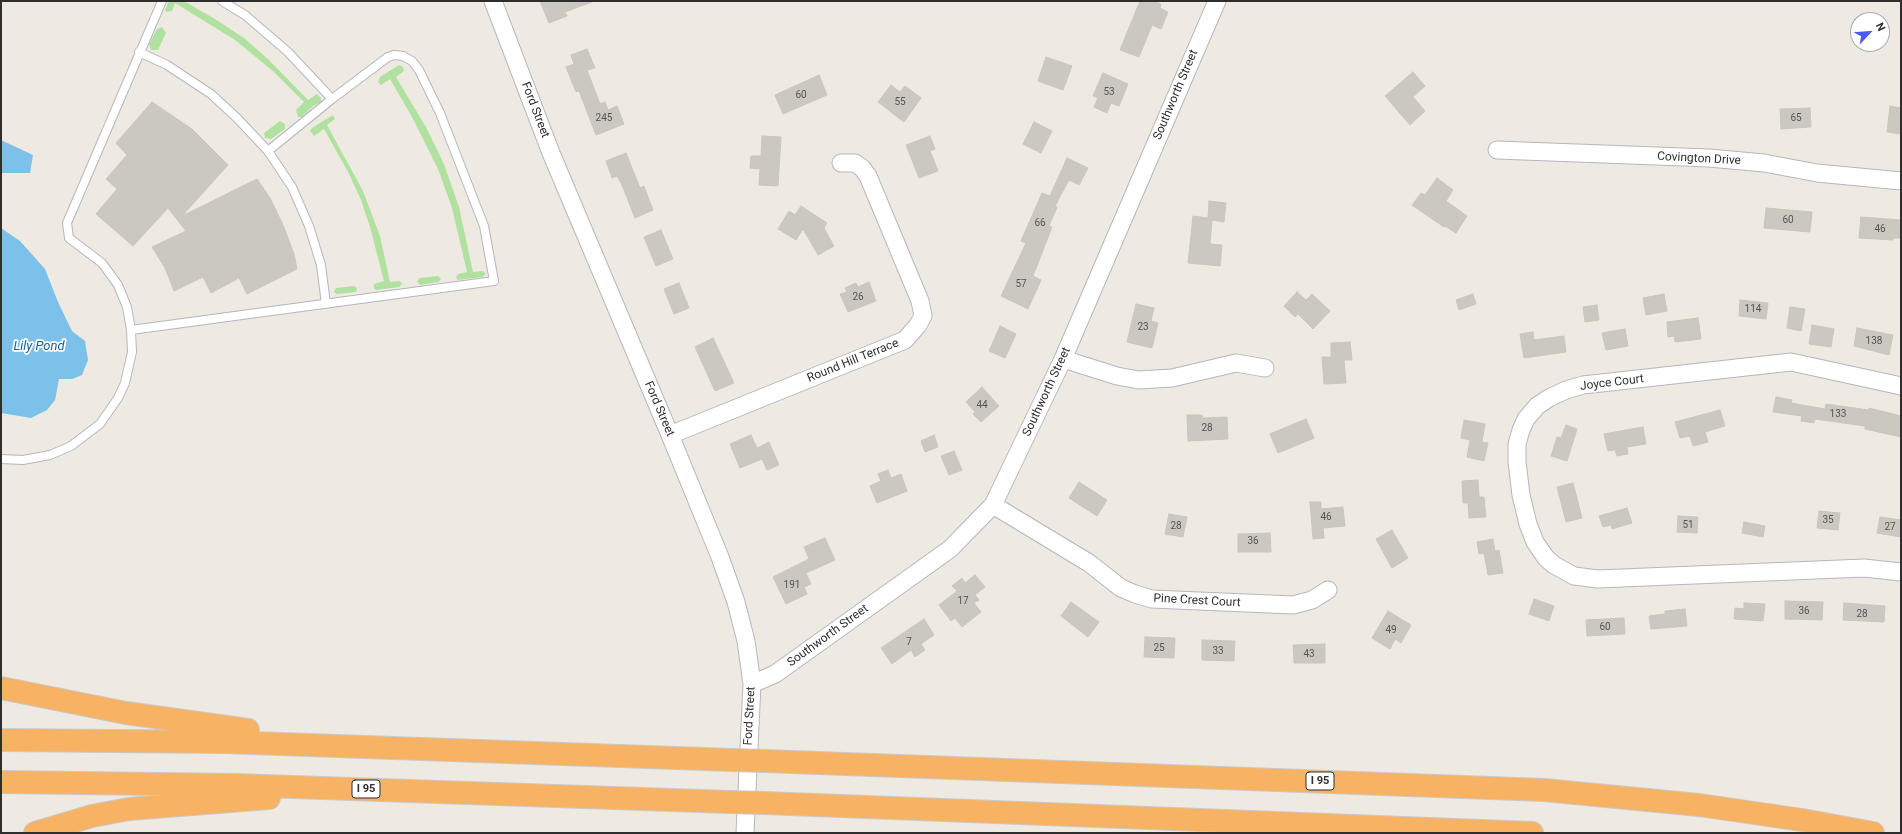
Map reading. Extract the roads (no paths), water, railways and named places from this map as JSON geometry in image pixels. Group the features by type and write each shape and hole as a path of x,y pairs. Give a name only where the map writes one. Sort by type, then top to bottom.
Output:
{"highway":[{"path":"1,688 164,719 381,747"},
{"name":"I 95","path":"1,740 180,741 381,747 1544,790 1699,805 1794,819 1873,833"},
{"name":"I 95","path":"1,782 162,783 392,790 1532,833"},
{"path":"36,833 92,816 129,809 392,790"}],"street":[{"name":"Ford Street","path":"493,1 551,153 670,435 720,557 736,602 746,641 752,684 745,833"},
{"name":"Southworth Street","path":"752,684 775,674 950,549 993,505 1063,359 1217,1"},
{"name":"Covington Drive","path":"1497,150 1717,159 1764,163 1817,173 1901,181"},
{"name":"Round Hill Terrace","path":"670,435 904,340 918,325 923,316 920,301 868,176 862,168 855,163 841,163"},
{"path":"1063,359 1117,376 1139,380 1172,378 1236,363 1265,368"},
{"name":"Joyce Court","path":"1901,386 1791,362 1583,385 1566,390 1549,398 1537,406 1526,419 1521,430 1517,444 1517,462 1521,495 1532,537 1546,558 1563,571 1574,576 1598,579 1864,568 1901,572"},
{"name":"Pine Crest Court","path":"993,505 1089,563 1121,588 1152,599 1293,605 1312,600 1328,590"}],"lane":[{"path":"1,459 23,460 50,455 72,446 100,424 118,398 125,383 132,352 131,330 127,307 118,285 102,263 69,238 67,223 162,1"},
{"path":"222,1 245,15 288,52 332,99"},
{"path":"139,52 167,65 211,94 237,118 268,151 292,187 309,226 321,265 326,304"},
{"path":"131,330 494,281 484,226 440,113 419,70 412,61 398,55 388,57 332,99 268,151"}],"water":[{"path":"1,140 33,155 30,173 1,173"},
{"name":"Lily Pond","path":"1,228 20,241 45,269 58,302 72,331 85,341 88,360 82,375 72,379 59,379 55,400 47,410 31,418 1,413"}]}
